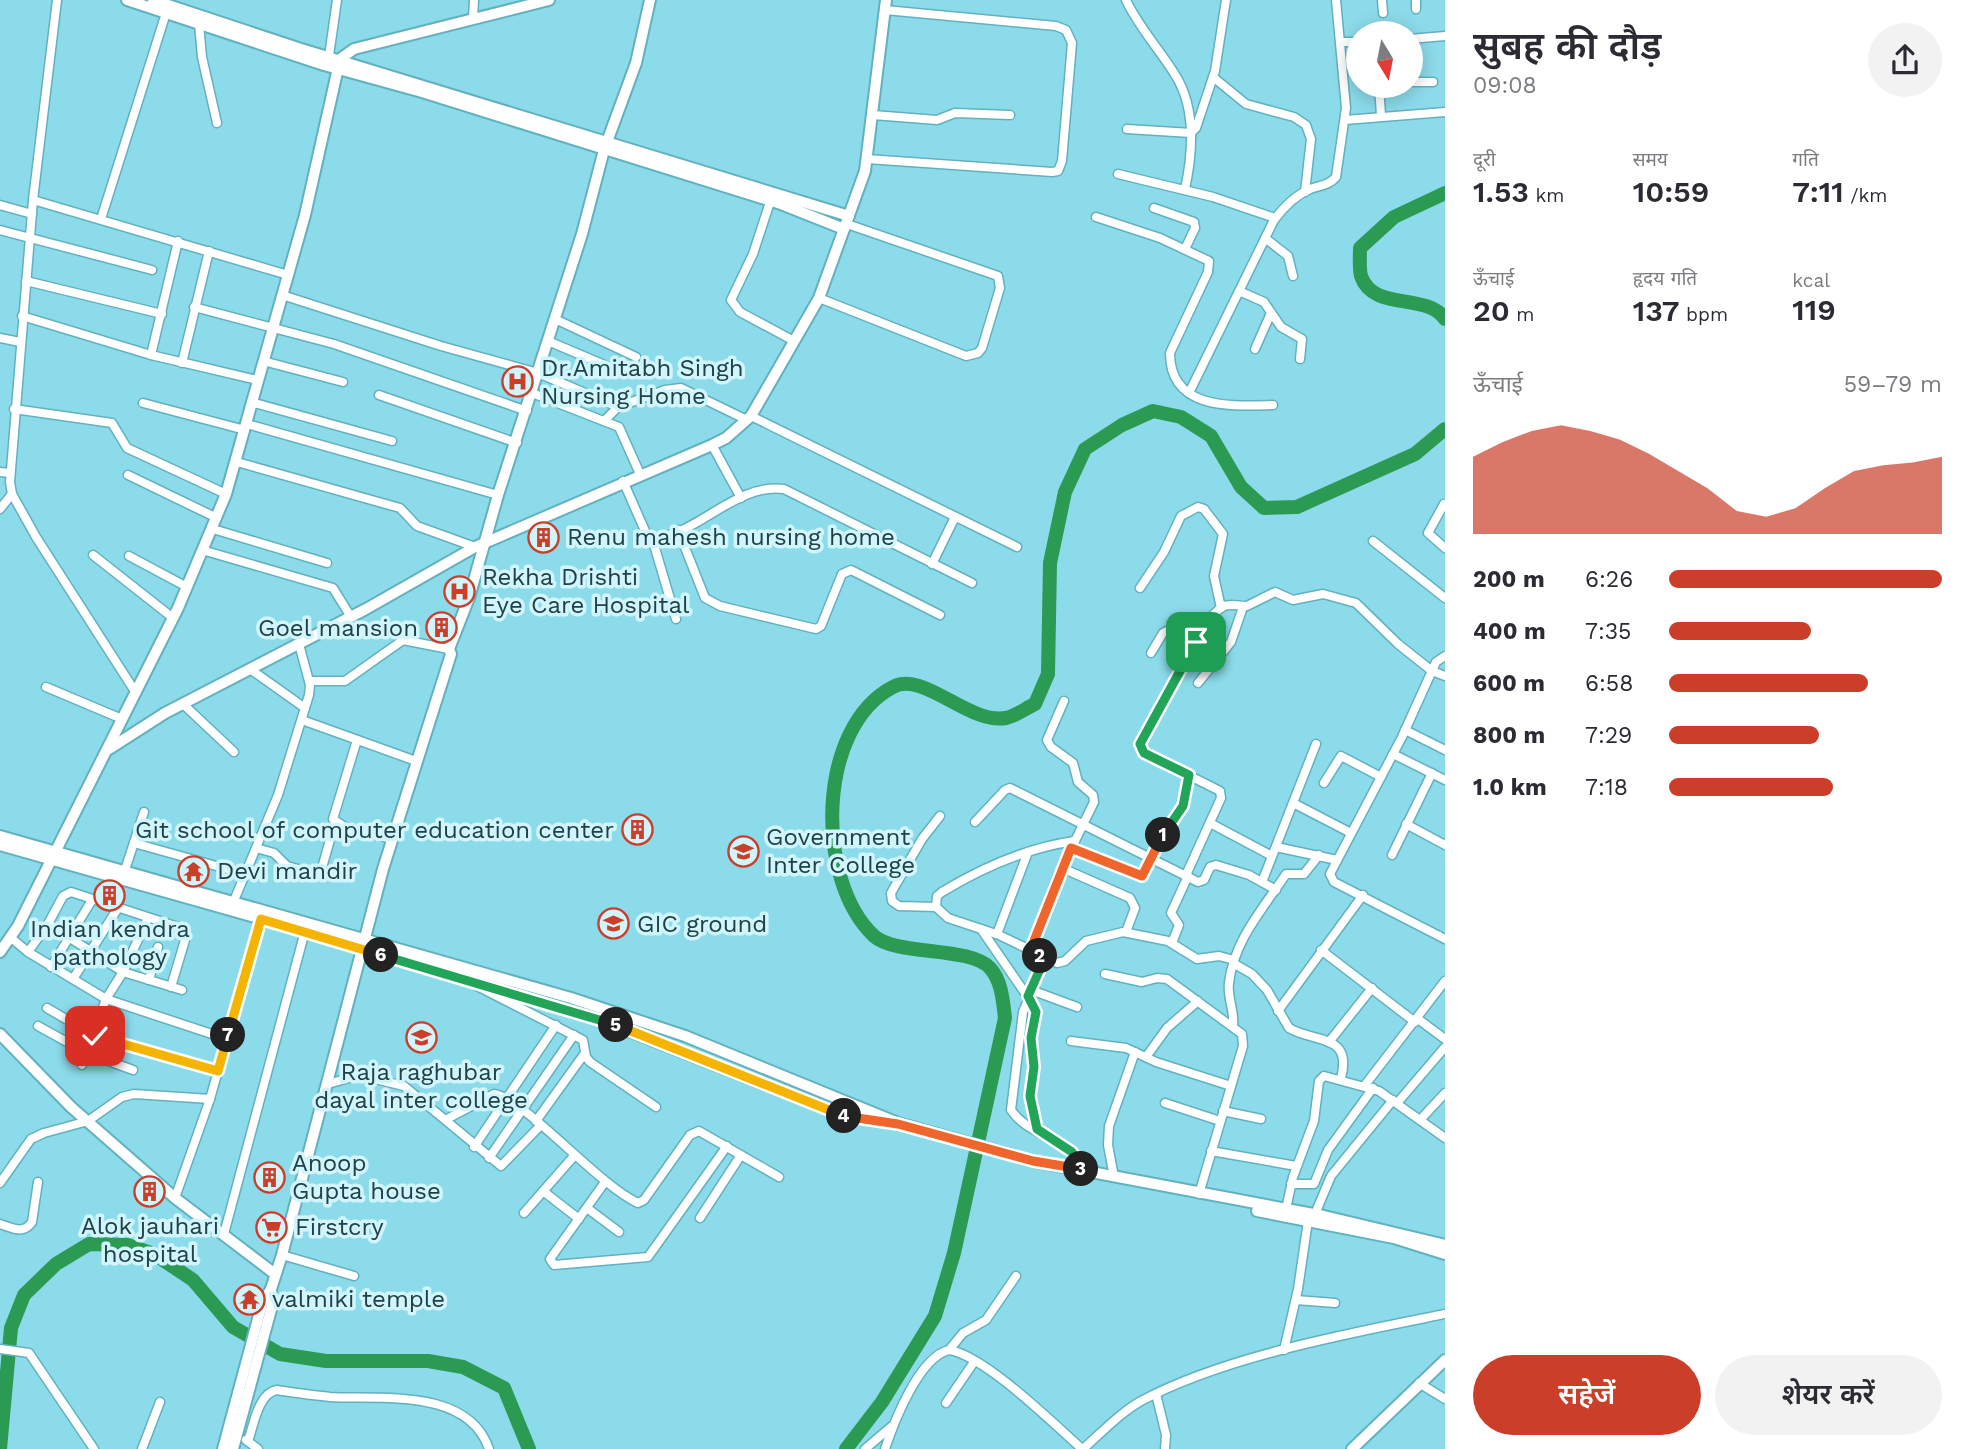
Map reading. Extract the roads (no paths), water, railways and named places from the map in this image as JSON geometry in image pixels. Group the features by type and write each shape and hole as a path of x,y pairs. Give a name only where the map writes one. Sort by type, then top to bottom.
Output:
{"street":[{"path":"57,0 22,316 10,473 12,494 36,537 136,693"},
{"path":"127,0 771,197 998,276 1000,288 982,348 978,353 966,356 819,298"},
{"path":"153,0 328,56 338,64"},
{"path":"328,56 337,0"},
{"path":"473,18 474,0"},
{"path":"0,952 54,856 136,693 215,524 237,461 257,380 288,275 338,64 354,49 549,0"},
{"path":"233,1449 271,1289 392,839 451,654 449,649 480,546 517,443 582,234 606,146 636,63 650,0"},
{"path":"1126,0 1176,76 1191,133 1190,166 1185,189"},
{"path":"1127,128 1191,133 1196,128 1213,77 1226,0"},
{"path":"1189,393 1276,218 1305,192 1328,185 1336,177 1345,120 1342,42 1336,0"},
{"path":"1382,0 1383,13"},
{"path":"107,750 183,704 480,546 623,481 712,445 749,418 819,298 847,223 867,159 886,5 1056,26 1066,30 1072,43 1062,161 1058,170 1052,173 867,159"},
{"path":"101,219 166,13"},
{"path":"199,24 202,57 217,122"},
{"path":"1423,38 1445,36"},
{"path":"1213,77 1246,104 1294,117 1306,125 1311,139 1305,192"},
{"path":"1423,82 1433,82"},
{"path":"1380,98 1381,115"},
{"path":"1345,120 1381,115 1445,112"},
{"path":"873,114 937,120 955,113 1010,116"},
{"path":"1118,174 1185,189 1276,218"},
{"path":"771,197 753,254 732,296 732,304 740,312 794,341"},
{"path":"33,200 288,275"},
{"path":"0,205 32,214"},
{"path":"1154,208 1194,222 1195,228 1185,249"},
{"path":"1097,217 1185,249 1206,258 1210,265 1170,353 1174,373 1189,393 1214,405 1273,405"},
{"path":"0,230 30,235 152,270"},
{"path":"1265,238 1288,256 1293,276"},
{"path":"151,355 178,241"},
{"path":"182,363 209,251"},
{"path":"26,281 162,313"},
{"path":"1240,291 1264,302 1281,327 1302,339 1300,359"},
{"path":"282,295 441,346 538,373 618,407"},
{"path":"194,307 334,344 527,411"},
{"path":"1255,349 1271,313"},
{"path":"22,316 151,355 257,380"},
{"path":"555,319 636,357"},
{"path":"0,338 20,341"},
{"path":"548,341 621,372"},
{"path":"263,361 343,382"},
{"path":"604,421 618,407 665,390 681,388 1017,547"},
{"path":"532,394 604,421 624,432 640,474"},
{"path":"379,395 517,443"},
{"path":"143,402 498,495"},
{"path":"251,402 392,442"},
{"path":"14,409 112,423 127,448 226,494"},
{"path":"712,445 741,498"},
{"path":"237,461 400,508 417,526 480,546"},
{"path":"0,472 10,473"},
{"path":"128,475 215,524 327,563"},
{"path":"623,481 646,533 652,538 676,619"},
{"path":"652,538 678,530 741,498 767,489 784,489 971,583"},
{"path":"0,509 12,494"},
{"path":"1444,504 1428,533 1445,548"},
{"path":"1140,588 1164,552 1181,516 1198,507 1204,509 1223,534 1214,576 1221,608"},
{"path":"932,564 956,517"},
{"path":"678,530 700,593 720,606 816,629 821,626 842,574 851,570 940,615"},
{"path":"1373,541 1445,598"},
{"path":"202,550 330,586 338,592 351,617"},
{"path":"93,555 173,618"},
{"path":"129,556 187,587"},
{"path":"1198,683 1231,642 1243,607 1275,592 1299,600 1323,594 1345,598 1372,616 1393,639 1432,671 1445,676"},
{"path":"1172,943 1179,925 1171,913 1221,798 1220,790 1144,753 1139,748 1154,714 1208,621 1221,608 1233,602 1243,607"},
{"path":"1151,653 1163,633 1169,630 1196,642"},
{"path":"310,681 345,681 403,640 449,649"},
{"path":"233,903 278,795 306,708 310,681 299,643"},
{"path":"1445,656 1432,671 1393,754 1330,874 1332,879 1445,939"},
{"path":"250,669 306,708"},
{"path":"46,687 122,719"},
{"path":"1030,951 1062,868 1094,802 1093,794 1078,782 1073,763 1051,747 1047,740 1064,701"},
{"path":"183,704 234,752"},
{"path":"302,720 416,761"},
{"path":"1405,730 1445,750"},
{"path":"256,848 274,853 287,866 320,875 335,822 333,815 357,740"},
{"path":"1262,881 1295,804 1316,744"},
{"path":"1393,754 1445,780"},
{"path":"1324,783 1341,756 1381,777"},
{"path":"1392,855 1432,773"},
{"path":"936,907 937,896 949,887 989,866 1028,852 1073,845 1139,876 1145,874 1183,806 1189,775"},
{"path":"975,822 1010,788 1187,875 1203,881 1210,867 1216,864 1262,881 1276,890"},
{"path":"1295,804 1351,833"},
{"path":"124,873 144,812"},
{"path":"940,816 922,839 891,893 892,901 899,906 936,907 948,918 997,934 1061,963 1086,941 1126,932 1172,943 1197,960 1219,956 1234,962 1260,982 1272,995 1284,1023 1293,1031 1329,1041 1342,1054 1341,1079"},
{"path":"335,822 392,839"},
{"path":"1210,823 1274,852 1320,855 1336,860"},
{"path":"1406,824 1445,845"},
{"path":"0,836 54,856 261,919 571,998 685,1036 898,1124"},
{"path":"134,844 245,874"},
{"path":"0,845 124,873 233,903 363,944 468,981 627,1029 845,1116 898,1124 1033,1161 1286,1209 1445,1254"},
{"path":"997,934 1028,852"},
{"path":"1233,1026 1234,1010 1228,989 1234,962 1246,930 1261,914 1286,874 1304,874 1320,855"},
{"path":"1062,868 1130,898 1135,908 1126,932"},
{"path":"27,952 67,893 178,927 184,933 185,940 171,987"},
{"path":"1278,1011 1363,895"},
{"path":"51,967 92,900"},
{"path":"73,979 118,908"},
{"path":"82,1065 95,1036 106,999 123,972 148,918"},
{"path":"175,1198 210,1099 261,919"},
{"path":"48,924 123,972 182,990"},
{"path":"981,929 1030,993 1036,1012 1031,1038 1034,1067 1030,1096 1037,1129"},
{"path":"224,1234 305,931"},
{"path":"10,937 27,952 106,999 227,1039"},
{"path":"149,980 159,947"},
{"path":"1321,950 1445,1039"},
{"path":"1045,958 1021,1021 1010,1103 1013,1113 1072,1152 1082,1170"},
{"path":"1105,974 1142,982 1162,977 1242,1034 1244,1041 1199,1194"},
{"path":"468,981 585,1042 585,1053 590,1062 656,1107"},
{"path":"1291,1184 1314,1184 1328,1150 1369,1086 1445,981"},
{"path":"1329,1041 1372,988"},
{"path":"1030,993 1077,1007"},
{"path":"1146,1057 1167,1028 1198,1001"},
{"path":"47,1008 95,1036 218,1071"},
{"path":"474,1147 509,1100 556,1025"},
{"path":"38,1026 87,1053 133,1070"},
{"path":"0,1034 88,1121 175,1198 275,1274"},
{"path":"489,1158 574,1035"},
{"path":"1071,1041 1135,1052 1231,1086"},
{"path":"1284,1350 1312,1217 1331,1176 1445,1047"},
{"path":"1114,1177 1108,1134 1135,1052"},
{"path":"328,1084 359,1075 404,1086 447,1119 474,1147 504,1165 538,1123 585,1053"},
{"path":"1286,1209 1296,1166 1314,1121 1319,1081 1330,1076 1369,1086 1396,1101 1445,1138"},
{"path":"1420,1120 1445,1093"},
{"path":"0,1183 31,1139 88,1121 122,1097 134,1094 210,1099"},
{"path":"447,1119 494,1094 509,1100 606,1182 635,1202 642,1202 690,1135 702,1132 779,1177"},
{"path":"1165,1103 1220,1121"},
{"path":"1223,1111 1261,1119"},
{"path":"606,1182 550,1259 554,1265 646,1258 727,1146"},
{"path":"1211,1151 1296,1166"},
{"path":"700,1218 741,1155"},
{"path":"524,1213 574,1156"},
{"path":"1033,1161 1054,1172 1396,1231 1445,1245"},
{"path":"0,1224 21,1230 28,1227 32,1222 38,1182"},
{"path":"544,1191 579,1219"},
{"path":"587,1208 619,1232"},
{"path":"282,1255 354,1276"},
{"path":"884,1449 916,1380 936,1356 949,1350 963,1333 986,1320 1016,1276"},
{"path":"1296,1300 1335,1303"},
{"path":"949,1350 974,1362 1009,1386 1083,1449 1125,1412 1156,1394 1284,1350 1445,1314"},
{"path":"0,1349 29,1353 94,1449"},
{"path":"946,1404 974,1362"},
{"path":"1352,1449 1419,1383 1443,1365"},
{"path":"1419,1383 1445,1399"},
{"path":"248,1441 264,1399 271,1391 277,1390 332,1397 407,1397 424,1401 460,1416 478,1433 489,1449"},
{"path":"1156,1394 1166,1435 1165,1449"},
{"path":"142,1449 160,1402"},
{"path":"223,1449 239,1415"},
{"path":"865,1449 894,1425"},
{"path":"237,1435 258,1449"}],"waterway":[{"path":"1445,193 1394,217 1360,248 1361,276 1367,287 1388,298 1426,306 1445,319"},
{"path":"846,1449 882,1402 935,1316 954,1253 1005,1018 999,985 990,968 967,957 884,942 874,936 855,911 841,880 834,844 832,806 838,769 849,735 868,707 893,687 905,684 932,691 977,714 992,718 1010,717 1035,704 1048,674 1050,563 1065,492 1085,449 1122,425 1153,411 1181,417 1211,436 1241,487 1264,508 1297,507 1415,454 1445,429"},
{"path":"0,1449 11,1328 24,1295 56,1264 89,1244 128,1245 154,1254 193,1280 233,1327 280,1354 326,1361 428,1361 463,1367 504,1388 529,1449"}],"place":[{"name":"Dr.Amitabh Singh Nursing Home","path":"518,382"},
{"name":"Renu mahesh nursing home","path":"544,537"},
{"name":"Rekha Drishti Eye Care Hospital","path":"459,591"},
{"name":"Goel mansion","path":"441,628"},
{"name":"Git school of computer education center","path":"637,830"},
{"name":"Government Inter College","path":"743,851"},
{"name":"Devi mandir","path":"194,871"},
{"name":"Indian kendra pathology","path":"110,895"},
{"name":"GIC ground","path":"614,924"},
{"name":"Raja raghubar dayal inter college","path":"421,1038"},
{"name":"Anoop Gupta house","path":"269,1177"},
{"name":"Alok jauhari hospital","path":"150,1192"},
{"name":"Firstcry","path":"272,1227"},
{"name":"valmiki temple","path":"249,1299"}]}
